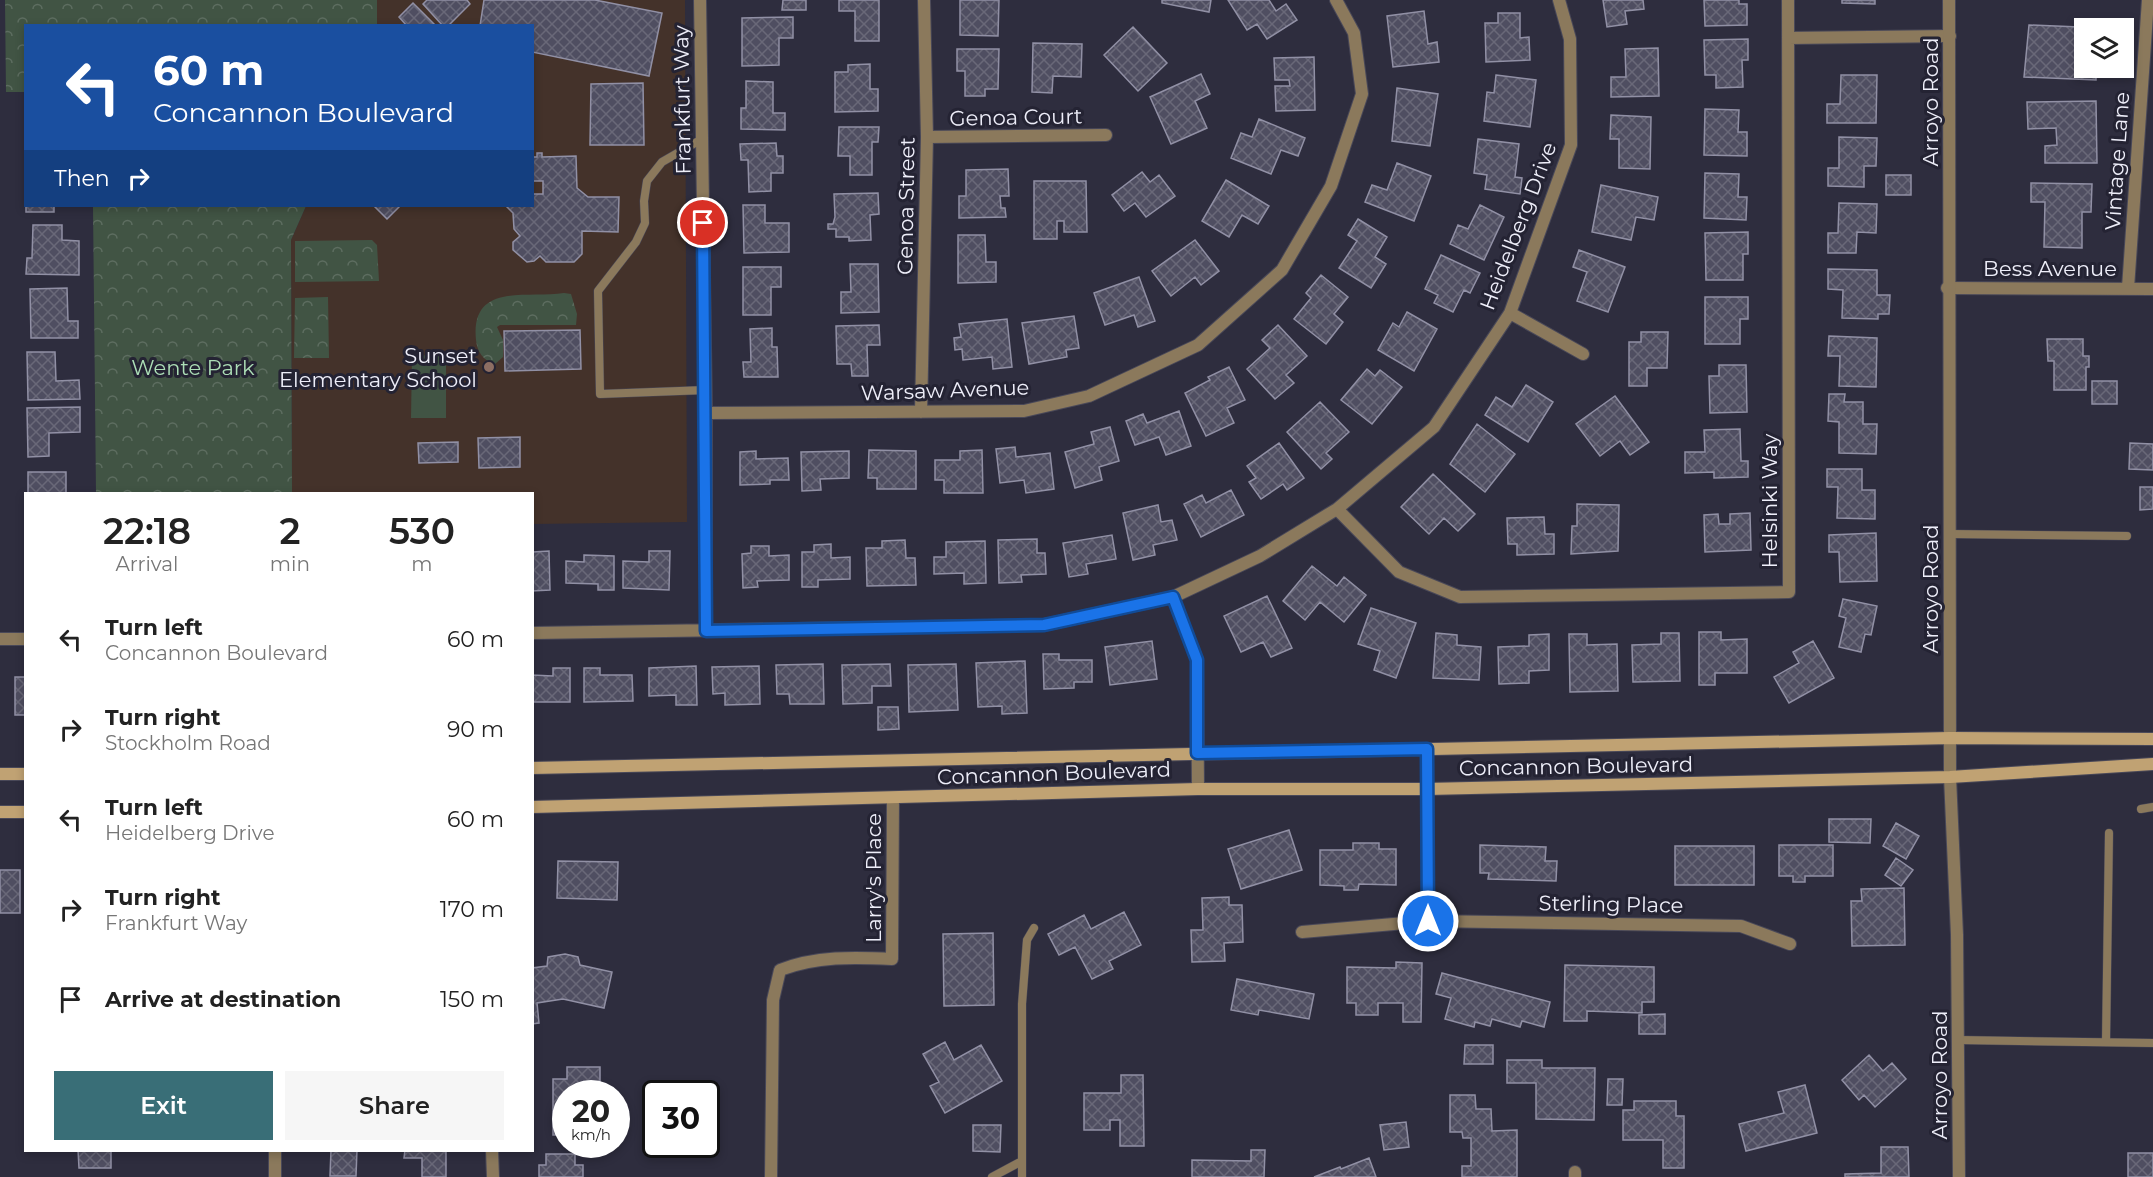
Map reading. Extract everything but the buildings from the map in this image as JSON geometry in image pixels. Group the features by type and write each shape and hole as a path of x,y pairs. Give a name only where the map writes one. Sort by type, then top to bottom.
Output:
{"main road":[{"name":"Concannon Boulevard","path":"534,768 1950,738 2153,739"},
{"name":"Concannon Boulevard","path":"534,807 1198,789 1427,789 1950,777 2153,764"},
{"path":"0,774 24,774"},
{"path":"0,812 24,812"}],"street":[{"name":"Frankfurt Way","path":"700,0 706,390 706,631"},
{"name":"Genoa Street","path":"921,412 927,137 924,0"},
{"name":"Warsaw Avenue","path":"706,413 1024,411 1089,396 1198,345 1282,270 1331,186 1362,94 1354,33 1336,0"},
{"name":"Heidelberg Drive","path":"534,633 1044,625 1173,597 1260,556 1337,509 1434,427 1510,313 1571,145 1570,39 1559,0"},
{"name":"Helsinki Way","path":"1337,509 1399,572 1460,597 1788,592 1788,0"},
{"name":"Arroyo Road","path":"1949,0 1947,288 1950,777 1957,935 1959,1177"},
{"name":"Vintage Lane","path":"2128,288 2148,0"},
{"path":"1788,38 1950,36"},
{"name":"Genoa Court","path":"927,137 1106,135"},
{"name":"Bess Avenue","path":"1947,288 2153,289"},
{"path":"1510,313 1583,354"},
{"path":"1173,597 1197,660 1198,789"},
{"path":"0,639 24,639"},
{"path":"1427,749 1428,921"},
{"name":"Larry's Place","path":"771,1177 773,1000 780,970 802,961 853,957 892,959 893,798"},
{"name":"Sterling Place","path":"1302,932 1428,921 1742,926 1790,944"},
{"path":"275,1152 275,1177"},
{"path":"492,1152 493,1177"}],"lane":[{"path":"702,139 662,162 647,181 644,201 645,224 636,242 598,291 600,394 706,390"},
{"path":"1949,534 2127,536"},
{"path":"2141,809 2153,807"},
{"path":"2106,1042 2109,833"},
{"path":"1022,1177 1023,1004 1027,940 1034,928"},
{"path":"1958,1040 2153,1043"},
{"path":"992,1177 1022,1161"}],"shaded area":[{"name":"Sunset Elementary School","path":"377,0 685,0 687,522 534,524 534,492 292,492 291,240 306,207 534,207 534,24 377,24"}],"green space":[{"path":"5,0 377,0 377,24 24,24 24,92 6,92"},
{"name":"Wente Park","path":"93,207 306,207 291,240 292,492 96,492"},
{"path":"372,240 377,245 379,281 295,282 295,241"},
{"path":"571,294 577,314 576,325 500,325 497,327 503,340 503,357 495,364 487,361 481,355 476,340 477,321 482,309 492,301 519,295"},
{"path":"328,297 329,358 294,358 295,298"},
{"path":"412,355 446,356 446,418 411,418"}],"place":[{"name":"Sunset Elementary School","path":"489,367"}],"route":[{"path":"703,223 706,631 1044,625 1173,597 1197,660 1197,753 1427,749 1428,921"}]}
